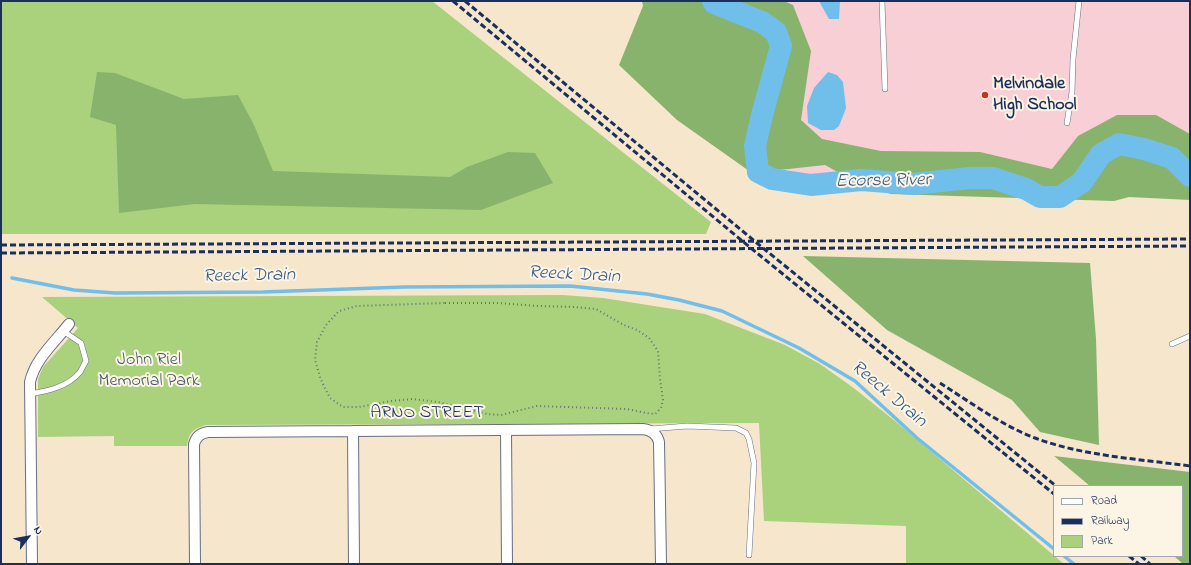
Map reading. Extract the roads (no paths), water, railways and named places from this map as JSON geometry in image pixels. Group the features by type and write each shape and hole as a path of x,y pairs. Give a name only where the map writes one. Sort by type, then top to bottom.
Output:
{"street":[{"path":"32,564 31,378 37,363 66,327"},
{"path":"506,430 507,564"},
{"name":"ARNO STREET","path":"195,564 194,444 195,439 200,434 205,432 506,430 651,432"},
{"path":"353,431 354,564"},
{"path":"651,432 659,442 661,564"}],"lane":[{"path":"882,1 885,89"},
{"path":"1067,123 1072,92 1073,59 1079,1"},
{"path":"30,394 46,391 64,384 80,373 86,361 81,343 66,327"},
{"path":"1172,344 1190,336"},
{"path":"651,432 687,426 736,428 746,433 749,439 754,463 749,555"}],"water":[{"path":"819,1 840,1 839,19 829,19"},
{"path":"828,72 837,75 843,82 846,108 839,126 834,130 821,130 808,123 807,106 814,88"}],"waterway":[{"name":"Ecorse River","path":"713,1 714,3 762,22 776,32 781,46 755,146 758,172 772,179 811,185 861,180 913,184 970,178 993,178 1026,189 1040,197 1060,197 1082,182 1101,154 1119,144 1144,149 1172,158 1190,176"},
{"name":"Reeck Drain","path":"12,278 74,290 115,293 263,292 404,287 570,286 647,294 679,300 722,311 799,348 855,381 917,438 1053,548"},
{"name":"Reeck Drain","path":"1065,557 1074,564"}],"railway":[{"path":"453,1 752,249 1053,493"},
{"path":"465,1 763,248 1055,485"},
{"path":"1,245 1190,239"},
{"path":"1,253 1190,246"},
{"path":"940,383 1010,427 1053,444 1092,453 1190,466"},
{"path":"1130,557 1139,564"},
{"path":"1142,557 1150,564"}],"place":[{"name":"Melvindale High School","path":"985,95"}],"park label":[{"name":"John Riel Memorial Park","path":"149,371"}]}
